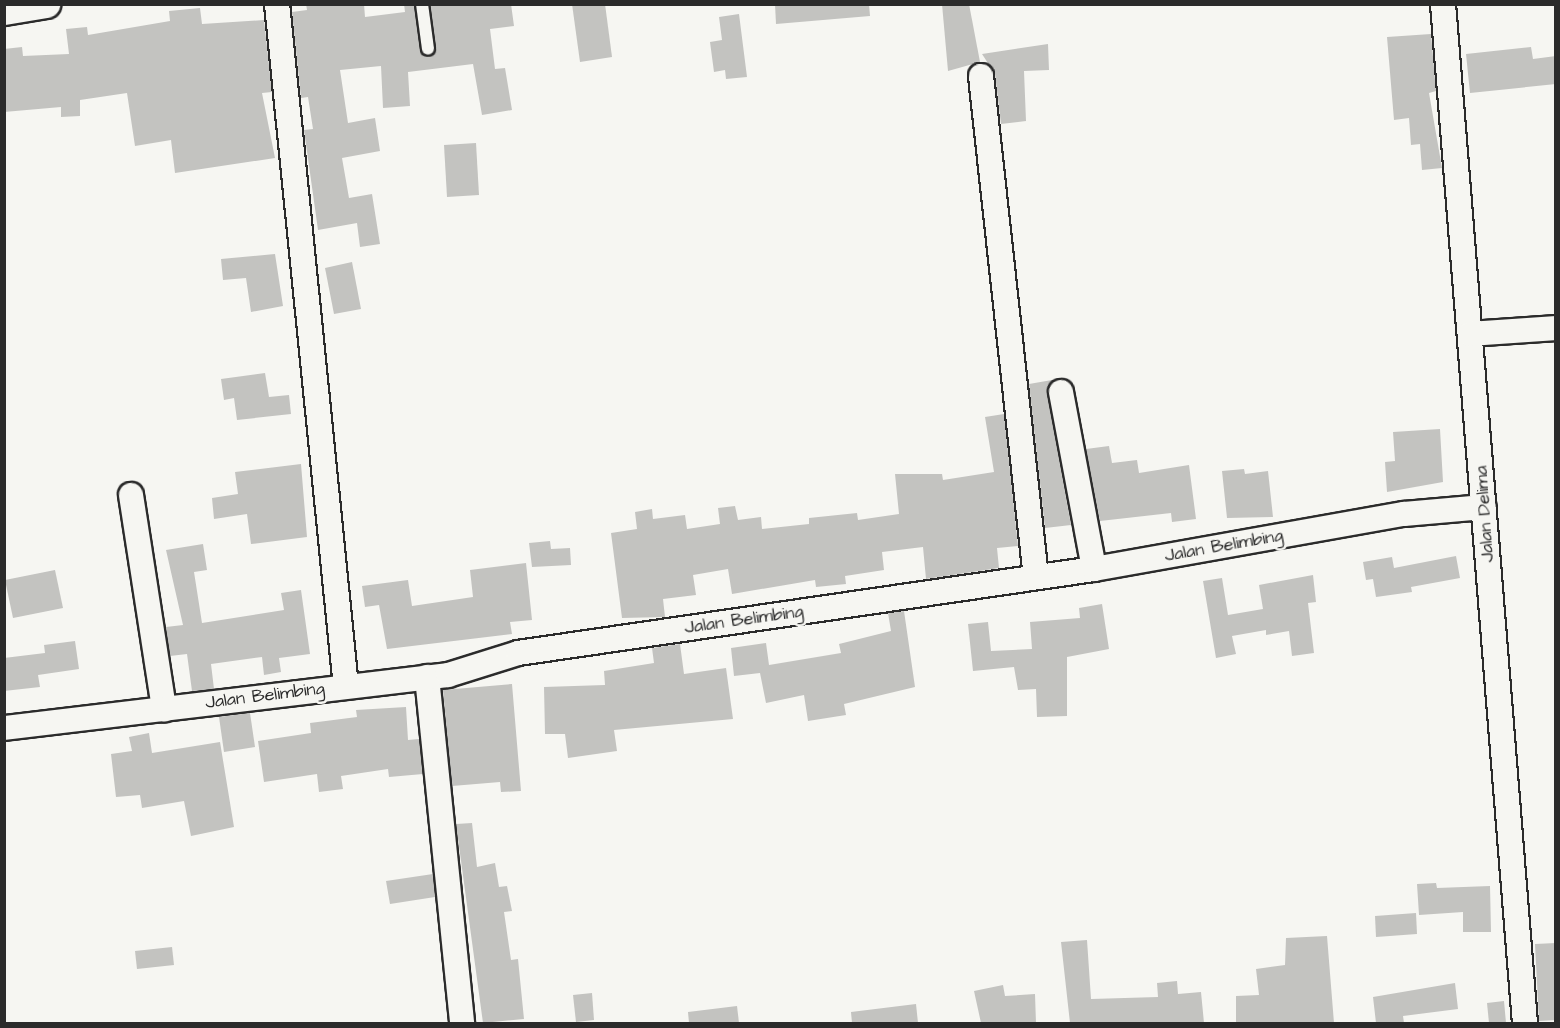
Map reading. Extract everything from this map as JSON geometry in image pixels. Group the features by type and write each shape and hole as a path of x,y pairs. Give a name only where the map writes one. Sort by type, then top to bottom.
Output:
{"street":[{"path":"4,11 46,4"},
{"path":"277,4 346,687"},
{"name":"Jalan Delima","path":"1443,4 1525,1023"},
{"path":"981,76 1036,577"},
{"path":"1470,334 1556,328"},
{"path":"1061,392 1094,569"},
{"path":"131,495 164,709"},
{"name":"Jalan Belimbing","path":"4,728 427,677 518,653 1094,569 1404,514 1484,507"},
{"path":"427,677 462,1023"}],"lane":[{"path":"422,4 428,50"}],"building":[{"path":"306,4 364,4 365,17 405,12 404,4 414,4 420,51 429,57 436,48 430,4 511,4 514,26 490,29 495,69 505,68 512,110 482,115 473,64 408,72 410,106 383,108 381,66 340,70 348,123 375,118 380,151 342,158 349,198 372,194 380,244 360,247 357,223 318,230 304,130 313,129 308,97 301,98 292,12 307,10"},
{"path":"572,4 605,4 612,57 580,62"},
{"path":"775,4 869,4 870,16 776,24"},
{"path":"942,4 969,4 980,62 948,71"},
{"path":"200,8 202,24 264,20 272,92 262,93 275,158 175,173 171,140 135,146 127,93 80,100 80,116 61,117 61,107 4,112 4,49 22,47 23,56 69,54 66,29 87,27 88,35 170,21 169,11"},
{"path":"739,14 747,77 726,79 725,70 714,72 710,42 722,40 719,17"},
{"path":"1431,34 1436,91 1429,93 1442,168 1422,170 1420,144 1411,145 1409,118 1394,120 1387,37"},
{"path":"1048,44 1049,70 1024,71 1026,121 1001,124 995,74 982,54"},
{"path":"1531,47 1533,59 1556,56 1556,84 1470,93 1466,54"},
{"path":"476,143 479,195 447,197 444,145"},
{"path":"275,254 283,306 251,312 246,278 223,280 221,259"},
{"path":"352,262 361,309 334,314 325,268"},
{"path":"265,373 269,397 289,395 291,414 237,420 234,398 224,400 221,379"},
{"path":"1052,380 1047,395 1071,525 1045,528 1029,384"},
{"path":"1004,414 1018,546 997,548 999,568 926,579 923,547 882,552 884,570 845,576 846,584 816,587 815,580 732,594 728,569 693,575 696,595 663,599 665,617 622,618 611,533 637,529 635,512 652,509 653,519 685,515 687,529 720,524 718,508 735,506 738,520 761,517 762,529 809,524 809,518 857,513 858,520 899,514 895,474 942,474 943,480 994,472 985,417"},
{"path":"1440,429 1443,482 1387,492 1385,462 1395,461 1393,432"},
{"path":"1109,446 1112,463 1137,460 1139,473 1189,465 1196,519 1172,522 1171,513 1100,521 1086,449"},
{"path":"301,464 307,537 251,544 247,514 214,519 212,498 238,494 235,472"},
{"path":"1244,469 1245,474 1268,471 1273,517 1227,518 1222,471"},
{"path":"550,541 551,549 570,548 571,565 532,567 529,543"},
{"path":"203,544 207,570 194,572 202,623 284,610 281,593 301,590 310,654 279,658 281,672 264,675 262,657 211,664 214,689 192,691 187,654 170,656 166,627 183,625 166,550"},
{"path":"1456,556 1460,578 1411,587 1412,592 1376,597 1373,579 1366,580 1363,562 1392,557 1394,568"},
{"path":"526,563 532,620 510,622 512,634 387,649 379,605 365,607 362,586 408,580 412,606 473,597 470,570"},
{"path":"55,570 63,608 13,618 5,580"},
{"path":"1313,575 1316,602 1308,603 1314,653 1292,656 1289,631 1266,635 1266,630 1232,636 1236,654 1216,658 1203,581 1222,578 1228,615 1263,609 1259,585"},
{"path":"1102,604 1109,649 1067,657 1067,716 1037,717 1036,689 1018,690 1014,667 973,671 968,624 988,622 991,651 1032,649 1030,622 1080,618 1079,608"},
{"path":"904,611 915,687 844,704 846,715 808,721 804,695 766,703 760,673 734,676 731,648 766,643 769,665 841,653 839,644 891,631 888,613"},
{"path":"75,641 79,669 38,675 40,687 4,691 4,658 45,653 44,645"},
{"path":"680,644 684,674 726,668 733,719 614,730 617,751 568,758 565,734 545,734 544,687 605,685 604,671 654,663 652,648"},
{"path":"512,684 521,791 501,792 500,782 452,786 443,690"},
{"path":"406,707 408,740 419,739 423,774 389,777 388,769 341,776 343,789 319,792 317,774 264,782 258,741 311,733 310,723 357,717 356,710"},
{"path":"250,713 255,747 224,752 219,717"},
{"path":"149,733 152,753 220,742 234,827 191,836 184,801 142,808 140,795 116,797 111,754 132,751 129,737"},
{"path":"472,823 477,867 495,863 499,887 507,886 512,911 504,912 511,960 518,959 524,1019 483,1023 456,824"},
{"path":"433,874 435,897 390,904 386,881"},
{"path":"1436,883 1437,888 1490,886 1491,932 1463,932 1463,912 1419,915 1417,884"},
{"path":"1416,913 1417,934 1376,937 1375,916"},
{"path":"1327,936 1334,1023 1236,1023 1236,996 1259,995 1256,969 1285,965 1286,938"},
{"path":"1087,940 1091,999 1158,997 1157,983 1177,981 1178,994 1201,992 1204,1023 1070,1023 1061,942"},
{"path":"1556,943 1556,1020 1539,1021 1535,944"},
{"path":"172,947 174,965 137,969 135,951"},
{"path":"1455,983 1458,1009 1403,1016 1404,1023 1376,1023 1373,997"},
{"path":"1003,985 1005,996 1035,994 1036,1023 981,1023 974,991"},
{"path":"592,993 594,1020 576,1022 573,995"},
{"path":"1504,1001 1506,1023 1489,1023 1487,1003"},
{"path":"916,1004 918,1023 852,1023 851,1012"},
{"path":"737,1006 739,1023 689,1023 688,1012"}]}
